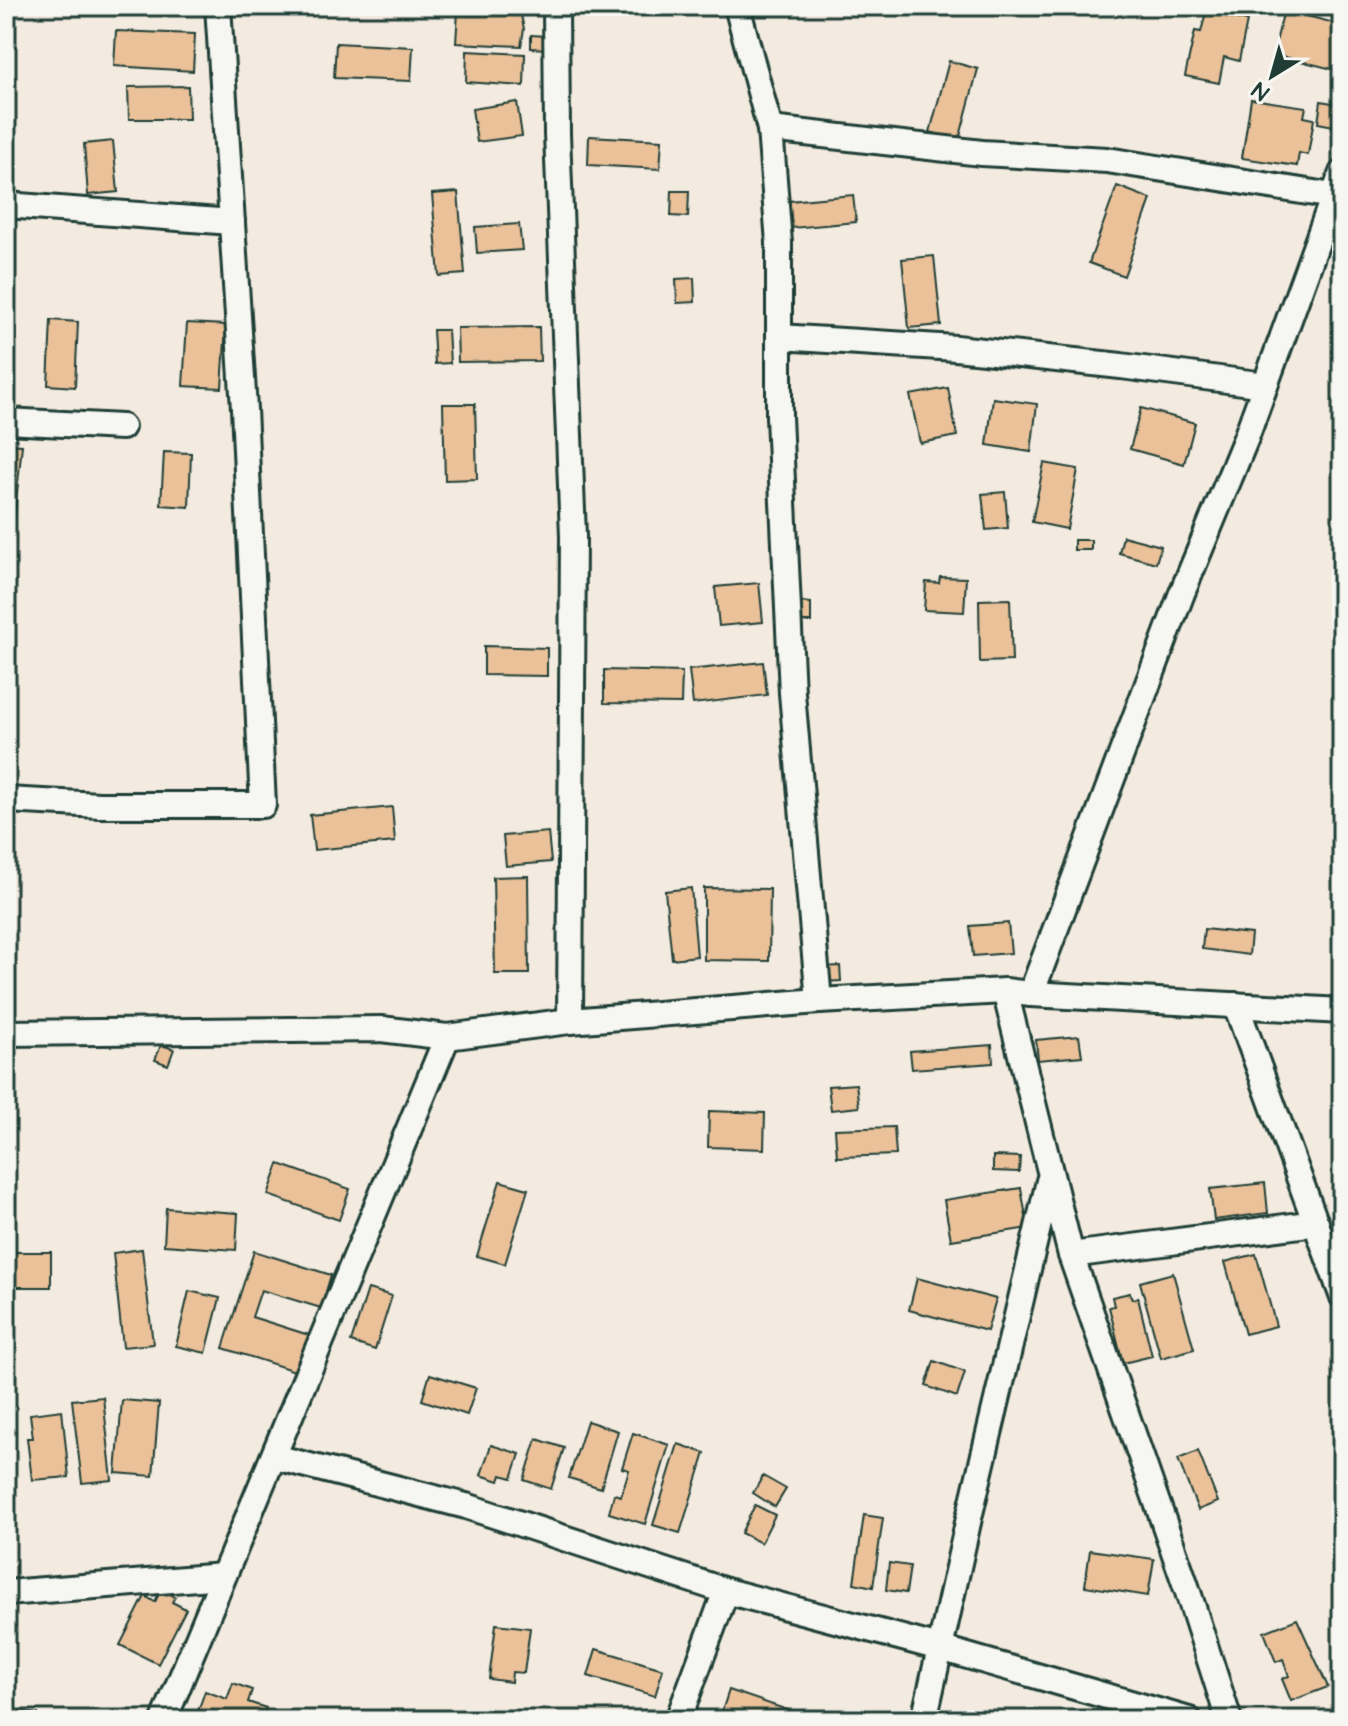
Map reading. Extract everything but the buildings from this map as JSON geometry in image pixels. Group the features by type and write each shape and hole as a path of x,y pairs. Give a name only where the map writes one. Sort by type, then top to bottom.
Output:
{"street":[{"path":"6,800 100,805 263,805 244,409 218,6"},
{"path":"556,6 557,134 573,536 570,1021"},
{"path":"737,6 770,129 779,243 779,417 792,693 819,1001"},
{"path":"770,129 982,153 1107,160 1338,185 1246,438 1182,593 1031,994"},
{"path":"6,205 232,222"},
{"path":"779,337 956,348 1265,385"},
{"path":"6,421 122,427"},
{"path":"1005,991 1071,1255 1229,1720"},
{"path":"6,1033 381,1029 447,1037 570,1021 819,1001 1005,991 1342,1011"},
{"path":"1236,1005 1342,1295"},
{"path":"164,1720 447,1037"},
{"path":"924,1720 1050,1179"},
{"path":"1071,1255 1316,1223"},
{"path":"275,1457 466,1506 726,1591 940,1648 1189,1720"},
{"path":"6,1593 223,1576"},
{"path":"678,1720 726,1591"}]}
